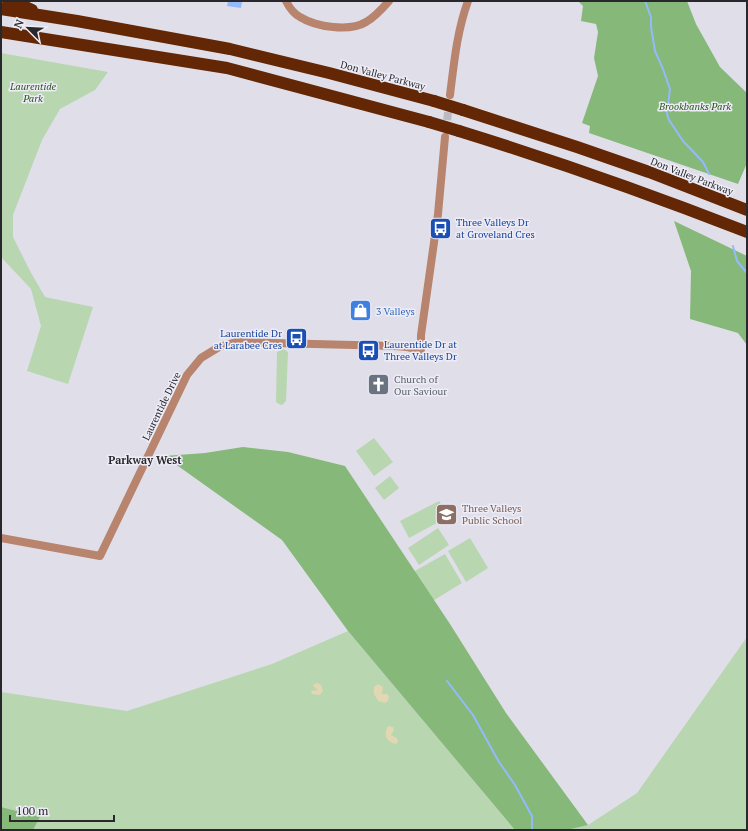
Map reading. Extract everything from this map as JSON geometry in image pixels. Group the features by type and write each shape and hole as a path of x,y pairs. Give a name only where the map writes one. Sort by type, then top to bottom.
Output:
{"highway":[{"path":"8,1 17,3 46,16"},
{"name":"Don Valley Parkway","path":"1,9 230,49 434,101 633,167 747,210"},
{"path":"1,32 227,68 429,122 541,156 747,232"}],"street":[{"path":"286,1 289,7 300,17 316,24 338,28 365,23 375,16 388,1"},
{"path":"450,95 455,54 462,17 468,1"},
{"name":"Laurentide Drive","path":"1,538 100,556 187,375 201,358 219,348 236,342 394,346 421,350 421,335 438,214 445,136"}],"green space":[{"name":"Brookbanks Park","path":"578,1 687,1 696,24 720,67 747,93 747,163 738,184 589,133 590,126 582,123 598,76 594,58 598,32 596,24 581,21 583,6"},
{"name":"Laurentide Park","path":"1,53 108,72 95,90 60,109 42,140 13,215 13,237 45,297 93,307 68,384 27,371 41,326 31,289 1,257"},
{"path":"674,221 747,256 747,345 738,333 690,319 691,271"},
{"path":"283,349 288,352 286,401 282,405 276,402 277,352"},
{"path":"374,438 393,462 374,476 356,451"},
{"path":"243,447 288,452 345,466 450,624 506,713 588,825 567,830 515,830 348,631 282,540 164,456 205,453"},
{"path":"390,476 399,488 384,500 375,488"},
{"path":"439,501 448,517 409,538 400,521"},
{"path":"438,528 449,545 419,565 408,548"},
{"path":"470,538 488,568 466,582 448,551"},
{"path":"445,554 462,583 431,602 413,572"},
{"path":"348,631 515,830 33,830 40,817 1,807 1,692 127,711 272,664"},
{"path":"747,637 747,830 567,830 588,825 637,793"},
{"path":"1,807 40,817 33,830 1,830"}],"sand":[{"path":"318,683 321,685 323,691 320,695 312,694 311,691 318,690 313,686 314,684"},
{"path":"378,684 383,687 382,694 387,694 389,696 388,701 385,703 378,701 374,694 374,687"},
{"path":"388,726 393,727 394,730 391,735 397,738 398,741 396,744 388,740 386,737 386,729"}],"water":[{"path":"228,1 242,2 241,8 227,6"}],"waterway":[{"path":"645,1 651,17 655,51 670,89 667,114 669,120 683,141 703,162 709,174"},
{"path":"733,246 737,261 747,273"},
{"path":"447,681 473,715 499,762 515,785 532,816 532,830"}],"tunnel":[{"path":"446,132 449,102"}],"place":[{"name":"Three Valleys Dr at Groveland Cres","path":"440,228"},
{"name":"3 Valleys","path":"360,311"},
{"name":"Laurentide Dr at Larabee Cres","path":"297,339"},
{"name":"Laurentide Dr at Three Valleys Dr","path":"368,350"},
{"name":"Church of Our Saviour","path":"379,385"},
{"name":"Three Valleys Public School","path":"446,514"}],"district":[{"name":"Parkway West","path":"145,460"}]}
